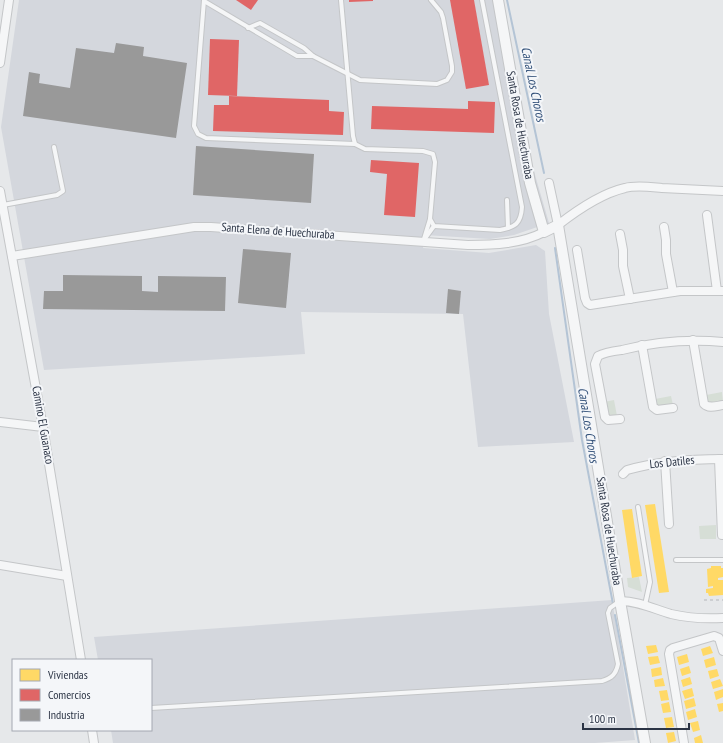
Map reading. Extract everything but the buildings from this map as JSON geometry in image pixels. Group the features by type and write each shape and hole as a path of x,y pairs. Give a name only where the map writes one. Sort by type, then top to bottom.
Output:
{"street":[{"path":"0,63 9,0"},
{"name":"Santa Rosa de Huechuraba","path":"498,0 530,183 544,232"},
{"name":"Santa Rosa de Huechuraba","path":"549,183 558,225 645,743"},
{"path":"544,232 558,225 599,198 616,190 627,187 723,191"},
{"name":"Camino El Guanaco","path":"0,191 44,427 81,659"},
{"path":"577,250 587,303 592,305 673,292 720,291 707,215"},
{"name":"Santa Elena de Huechuraba","path":"12,256 203,226 423,242 490,245 528,239 544,232"},
{"path":"664,227 666,254 673,292"},
{"path":"620,234 623,250 623,266 630,299"},
{"path":"620,419 608,420 605,417 596,367 596,360 601,354 642,346 693,340 723,342"},
{"path":"693,340 704,404 710,407 723,405"},
{"path":"642,346 653,406 657,410 673,408"},
{"path":"0,422 44,427"},
{"path":"721,459 722,535"},
{"name":"Los Datiles","path":"624,474 627,470 665,461 721,459"},
{"path":"665,461 669,524"},
{"path":"0,565 67,576"},
{"path":"620,601 632,601 683,616 703,619 723,618"},
{"path":"684,743 669,654 670,650 714,636 719,638 723,651"},
{"path":"92,731 94,743"}],"lane":[{"path":"313,56 297,56 248,28 204,0 194,126 198,134 206,138 355,144 365,149 424,151 433,154 435,162 430,219 423,242"},
{"path":"341,0 346,73 355,144"},
{"path":"248,28 260,23 304,48 313,56 364,81 437,84 447,80 452,72 452,66 443,18 441,12 431,0"},
{"path":"434,226 492,230 508,228 515,225 522,216 522,208 482,0"},
{"path":"3,205 57,195 63,191 54,147"},
{"path":"508,200 508,228"},
{"path":"430,219 434,226"},
{"path":"423,242 434,226"},
{"path":"638,507 650,582 645,605"},
{"path":"676,560 723,560"},
{"path":"152,708 602,681 614,676 618,664 608,613 610,608 620,601"}],"path":[{"path":"704,600 723,600"}],"shaded area":[{"path":"19,0 501,0 531,161 549,223 514,235 490,239 424,235 423,248 489,253 536,245 545,251 549,314 574,442 478,447 463,314 301,312 305,354 44,370 1,127"},
{"path":"722,392 723,402 707,405 706,395"},
{"path":"671,396 673,405 657,408 655,399"},
{"path":"614,400 617,416 607,418 604,402"},
{"path":"716,525 716,539 700,539 699,526"},
{"path":"639,577 642,592 628,587 627,578"},
{"path":"612,600 635,740 595,743 113,743 111,731 152,731 152,659 98,659 94,637"}],"waterway":[{"name":"Canal Los Choros","path":"507,0 544,173"},
{"name":"Canal Los Choros","path":"555,248 582,440 613,604"},
{"name":"Canal Los Choros","path":"615,615 639,743"}]}
